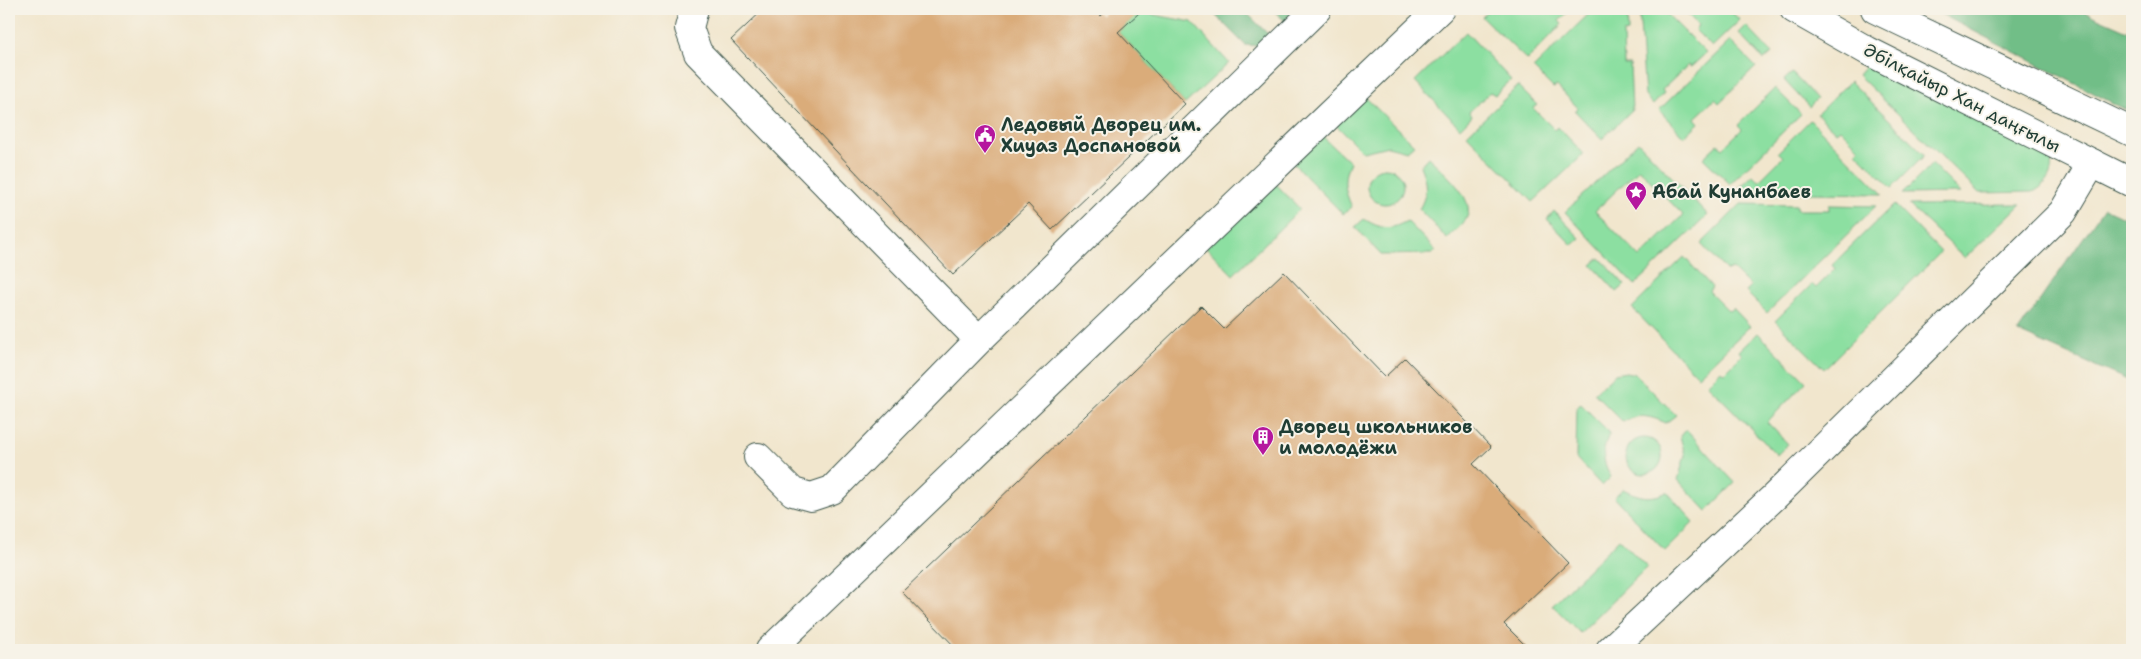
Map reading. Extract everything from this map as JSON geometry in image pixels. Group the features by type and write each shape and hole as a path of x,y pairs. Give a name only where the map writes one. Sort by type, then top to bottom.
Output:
{"street":[{"path":"694,9 689,28 698,53 979,340"},
{"path":"758,457 793,492 811,497 832,490 979,340 1317,9"},
{"path":"770,650 1440,9"},
{"name":"Әбілқайыр Хан даңғылы","path":"1794,9 1868,51 2132,183"},
{"path":"1875,9 2132,132"},
{"path":"1610,650 1774,497 2063,212 2092,164"}],"green space":[{"path":"1213,9 1243,9 1270,36 1259,46 1245,45 1211,11"},
{"path":"1272,9 1292,9 1294,11 1285,21"},
{"path":"1490,9 1571,9 1559,21 1562,24 1527,60 1482,17"},
{"path":"1594,9 1627,9 1628,32 1623,33 1624,65 1630,65 1632,110 1602,139 1575,111 1578,108 1557,86 1553,88 1533,68"},
{"path":"1639,9 1662,9 1706,53 1691,67 1688,65 1662,90 1664,93 1653,105 1645,96"},
{"path":"1675,9 1728,9 1740,20 1712,47 1695,30 1698,25 1683,10 1679,13"},
{"path":"1931,9 2077,9 2132,33 2132,113"},
{"path":"1139,12 1192,22 1229,63 1185,104 1118,32"},
{"path":"1746,26 1772,53 1764,60 1739,33"},
{"path":"1466,32 1511,80 1495,95 1490,92 1469,112 1472,116 1460,128 1415,81"},
{"path":"1730,41 1756,67 1719,103 1715,99 1695,118 1699,123 1684,137 1659,110"},
{"path":"1870,61 2050,156 2051,173 2046,182 2033,192 1979,193 1858,75"},
{"path":"1792,73 1817,99 1809,107 1784,80"},
{"path":"1850,81 1925,155 1892,188 1856,152 1859,148 1840,129 1836,132 1817,114"},
{"path":"1518,86 1537,105 1533,108 1555,130 1558,127 1584,154 1533,202 1467,135"},
{"path":"1775,88 1801,114 1730,184 1703,158 1718,144 1723,148 1742,129 1738,125"},
{"path":"1363,95 1414,145 1407,151 1388,146 1363,152 1333,122"},
{"path":"1810,120 1883,194 1735,192 1753,175 1759,181 1783,157 1778,152"},
{"path":"1321,135 1350,162 1345,184 1352,207 1343,214 1292,162"},
{"path":"1638,142 1708,215 1635,285 1565,212","holes":["1639,169 1683,215 1640,257 1595,211"]},
{"path":"1428,157 1456,185 1467,203 1466,219 1447,239 1419,209 1426,188 1420,166"},
{"path":"1932,164 1961,193 1902,194"},
{"path":"1385,168 1397,174 1403,186 1397,198 1385,204 1373,198 1367,186 1373,174"},
{"path":"1273,181 1300,209 1233,275 1206,247"},
{"path":"1741,204 1797,205 1797,210 1829,210 1829,205 1876,206 1767,313 1746,292 1751,287 1733,269 1727,271 1701,244"},
{"path":"1894,204 1941,252 1824,369 1775,321 1812,284 1816,288 1835,269 1832,265"},
{"path":"2021,204 1965,258 1909,205"},
{"path":"2104,208 2132,221 2132,382 2018,332"},
{"path":"1554,211 1580,238 1572,245 1547,219"},
{"path":"1364,219 1385,228 1407,221 1436,251 1432,254 1381,255 1355,227"},
{"path":"1684,257 1712,287 1709,291 1729,311 1733,308 1750,326 1698,376 1632,308"},
{"path":"1600,258 1625,285 1617,292 1592,265"},
{"path":"1758,333 1806,382 1767,422 1788,444 1777,455 1707,384 1721,370 1724,373 1742,355 1739,351"},
{"path":"1626,372 1635,374 1676,415 1666,423 1644,416 1634,417 1623,422 1594,393 1615,374"},
{"path":"1581,404 1610,433 1605,445 1604,460 1611,477 1602,486 1576,458 1577,407"},
{"path":"1686,429 1735,483 1707,511 1678,480 1685,455 1680,436"},
{"path":"1644,438 1657,443 1662,456 1657,469 1644,474 1631,469 1626,456 1631,443"},
{"path":"1623,489 1634,494 1650,497 1667,492 1694,522 1665,551 1614,497"},
{"path":"1619,539 1647,567 1580,633 1552,605"}],"building":[{"name":"Ледовый Дворец им. Хиуаз Доспановой","path":"764,9 1095,9 1101,16 1108,9 1135,9 1139,13 1118,32 1185,104 1052,230 1028,204 953,275 731,40"},
{"name":"Дворец школьников и молодёжи","path":"1284,272 1385,377 1405,358 1491,447 1473,464 1568,563 1504,624 1527,647 1523,650 958,650 902,592 1201,306 1224,329"}],"place":[{"name":"Ледовый Дворец им. Хиуаз Доспановой","path":"985,154"},
{"name":"Абай Кунанбаев","path":"1636,211"},
{"name":"Дворец школьников и молодёжи","path":"1263,456"}]}
